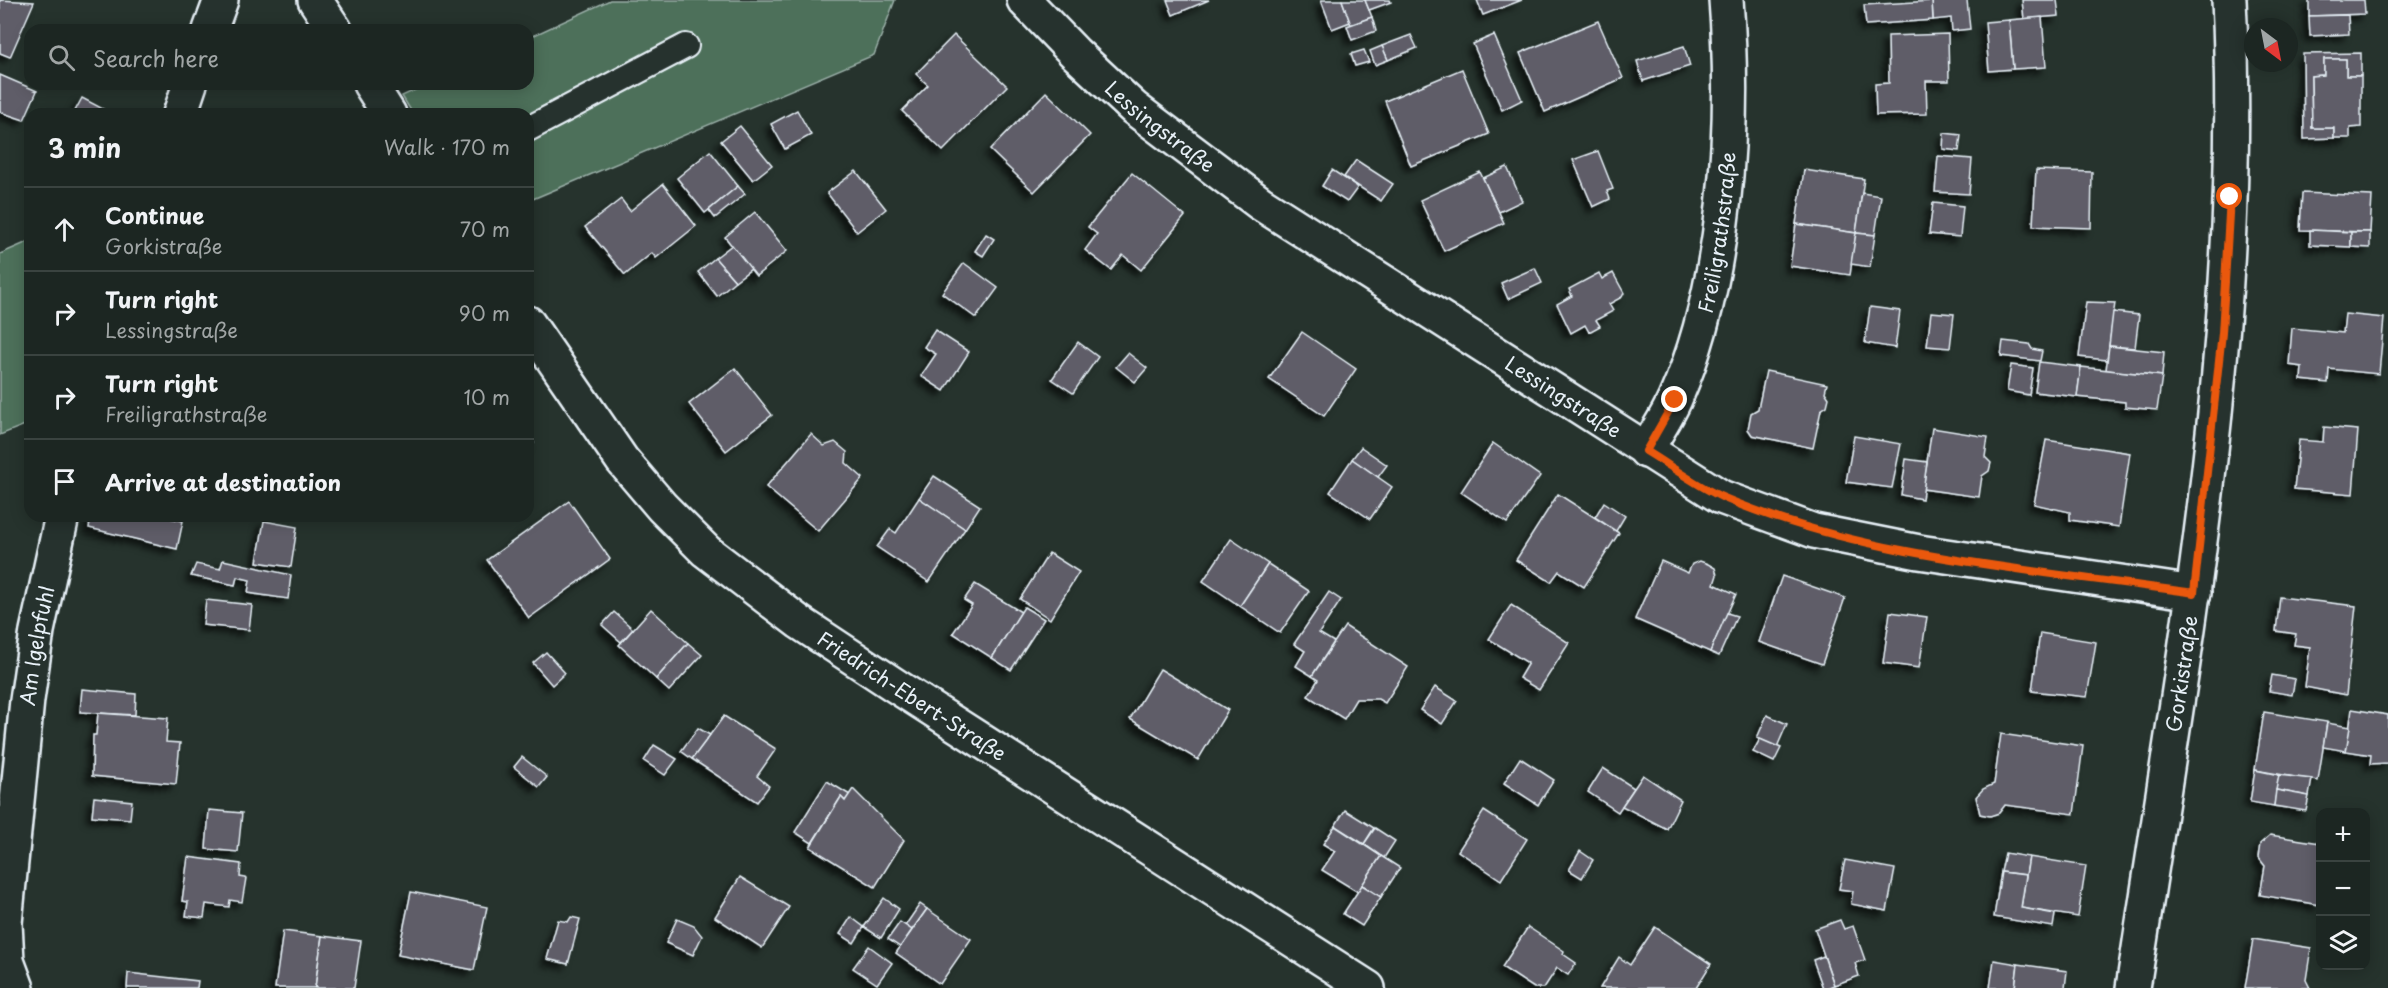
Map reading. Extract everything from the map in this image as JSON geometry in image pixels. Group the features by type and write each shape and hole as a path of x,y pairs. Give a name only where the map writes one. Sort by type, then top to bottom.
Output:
{"street":[{"path":"212,24 221,0"},
{"path":"315,0 331,24"},
{"name":"Lessingstraße","path":"1024,0 1075,53 1134,108 1251,196 1721,497 1814,531 1919,552 2194,593"},
{"name":"Freiligrathstraße","path":"1646,451 1675,400 1694,348 1722,232 1731,60 1726,0"},
{"name":"Gorkistraße","path":"2133,988 2194,593 2222,333 2233,123 2229,0"},
{"path":"182,108 188,90"},
{"path":"374,90 385,108"},
{"name":"Friedrich-Ebert-Straße","path":"534,332 622,460 662,507 706,551 799,622 886,680 1361,986"},
{"name":"Am Igelpfuhl","path":"17,988 7,961 5,923 27,700 37,632 61,522"}],"lane":[{"path":"534,126 686,46"}],"green space":[{"path":"610,0 895,0 874,55 534,198 534,108 409,108 402,96 415,90 534,90 534,35"},
{"path":"24,244 24,425 0,435 0,254"}],"building":[{"path":"0,0 34,2 10,57 0,53"},
{"path":"1167,0 1209,0 1173,15"},
{"path":"1321,0 1342,0 1350,22 1332,29"},
{"path":"1342,0 1365,0 1372,17 1351,25"},
{"path":"1365,0 1390,0 1391,2 1369,10"},
{"path":"1477,0 1522,0 1483,15"},
{"path":"1967,0 1970,29 1952,31 1951,18 1933,20 1932,1"},
{"path":"2022,0 2057,0 2059,16 2024,19"},
{"path":"2309,0 2364,0 2365,14 2309,16"},
{"path":"1932,1 1933,20 1866,25 1864,5"},
{"path":"2348,15 2349,34 2310,36 2309,16"},
{"path":"1372,17 1376,31 1352,40 1347,26"},
{"path":"2042,17 2046,67 2013,69 2009,20"},
{"path":"2009,20 2013,69 1989,71 1985,22"},
{"path":"1598,21 1623,78 1545,112 1520,53"},
{"path":"1948,34 1949,81 1926,81 1927,114 1876,115 1875,84 1889,83 1888,36"},
{"path":"954,35 1007,86 943,151 902,111 928,85 916,74"},
{"path":"1411,35 1417,48 1388,60 1382,46"},
{"path":"1494,35 1522,100 1502,110 1473,44"},
{"path":"1382,46 1388,60 1375,65 1370,51"},
{"path":"1684,46 1690,66 1643,81 1637,61"},
{"path":"1364,50 1369,62 1355,66 1351,54"},
{"path":"2361,53 2361,76 2346,76 2346,59 2324,59 2324,75 2311,76 2312,128 2334,128 2334,138 2304,139 2303,54"},
{"path":"2324,59 2346,59 2346,76 2361,76 2361,127 2350,128 2350,138 2334,138 2334,128 2312,128 2311,76 2324,75"},
{"path":"1462,69 1489,134 1411,166 1385,101"},
{"path":"0,75 24,85 24,90 37,91 29,108 24,108 24,120 0,112"},
{"path":"1046,92 1090,135 1034,192 990,150"},
{"path":"82,98 101,108 77,108"},
{"path":"797,110 811,135 785,149 771,124"},
{"path":"740,126 772,165 753,180 721,141"},
{"path":"1944,133 1961,135 1959,151 1943,149"},
{"path":"710,151 738,186 705,213 677,178"},
{"path":"1598,151 1613,189 1607,191 1610,199 1593,207 1573,160"},
{"path":"1938,156 1972,159 1969,194 1935,192"},
{"path":"1356,160 1393,184 1381,201 1344,177"},
{"path":"1507,167 1522,201 1499,212 1483,178"},
{"path":"1332,170 1358,187 1347,202 1322,186"},
{"path":"1804,170 1864,179 1856,233 1796,224"},
{"path":"2036,170 2092,172 2091,228 2033,226"},
{"path":"856,171 886,209 857,232 827,193"},
{"path":"1480,172 1504,223 1444,251 1420,200"},
{"path":"1132,173 1185,216 1141,270 1123,255 1111,270 1085,250 1097,234 1088,227"},
{"path":"663,184 696,226 656,258 652,253 625,275 585,227 621,199 630,211"},
{"path":"738,186 745,194 715,218 709,210"},
{"path":"1862,193 1881,196 1875,235 1856,233"},
{"path":"2302,193 2372,196 2370,232 2300,230"},
{"path":"1933,203 1963,206 1960,237 1929,234"},
{"path":"755,212 787,251 756,276 725,237"},
{"path":"1796,224 1856,233 1850,275 1790,266"},
{"path":"2310,230 2351,232 2351,247 2310,245"},
{"path":"2351,232 2370,232 2370,248 2351,247"},
{"path":"1856,233 1875,235 1870,267 1851,264"},
{"path":"986,234 994,239 983,256 975,251"},
{"path":"732,245 751,269 735,281 715,258"},
{"path":"715,258 735,281 717,296 698,272"},
{"path":"964,263 998,288 976,318 942,293"},
{"path":"1535,268 1542,283 1508,299 1501,283"},
{"path":"1599,273 1602,279 1613,273 1624,293 1622,297 1609,304 1613,311 1596,320 1600,326 1589,332 1585,325 1571,333 1557,304 1572,296 1569,289"},
{"path":"2086,302 2115,303 2107,360 2079,357"},
{"path":"1870,307 1900,311 1895,348 1865,343"},
{"path":"1931,312 1954,314 1950,348 1927,346"},
{"path":"2113,312 2139,315 2135,348 2109,346"},
{"path":"2345,314 2384,318 2379,374 2329,369 2328,383 2301,380 2302,367 2289,365 2292,328 2343,333"},
{"path":"935,330 969,352 944,391 921,376 936,354 924,347"},
{"path":"1302,332 1356,369 1324,416 1269,379"},
{"path":"2003,341 2029,344 2032,349 2042,351 2040,361 2001,356"},
{"path":"1078,342 1098,357 1073,393 1052,379"},
{"path":"2109,346 2164,352 2162,376 2106,370"},
{"path":"1128,353 1147,368 1135,382 1116,367"},
{"path":"2039,362 2081,367 2077,397 2035,392"},
{"path":"2011,365 2033,368 2029,395 2007,391"},
{"path":"2081,367 2162,376 2157,410 2125,407 2125,402 2077,397"},
{"path":"735,368 772,415 726,451 689,404"},
{"path":"1766,371 1827,384 1825,392 1829,398 1827,406 1821,410 1813,448 1752,435 1748,429 1751,413 1758,409"},
{"path":"2324,427 2358,430 2353,494 2294,489 2299,440 2323,442"},
{"path":"1932,428 1988,437 1985,457 1991,463 1989,471 1982,476 1979,497 1923,489"},
{"path":"811,434 824,446 835,442 847,452 846,463 863,478 818,531 766,487"},
{"path":"1854,436 1901,444 1892,488 1846,482"},
{"path":"2046,440 2130,453 2119,527 2070,520 2070,512 2034,504"},
{"path":"1493,443 1540,476 1507,523 1461,492"},
{"path":"1361,447 1387,465 1378,477 1352,459"},
{"path":"1352,459 1392,487 1370,519 1330,492"},
{"path":"1906,459 1927,462 1922,499 1901,495"},
{"path":"934,476 980,506 965,529 919,498"},
{"path":"1558,494 1619,533 1584,587 1559,571 1551,582 1516,560"},
{"path":"919,498 965,529 929,582 877,547 890,529 896,533"},
{"path":"569,501 610,559 529,618 487,560"},
{"path":"1604,502 1625,516 1616,531 1595,517"},
{"path":"90,522 183,522 177,549 89,528"},
{"path":"264,522 297,527 291,567 257,562"},
{"path":"1231,539 1268,564 1240,606 1203,581"},
{"path":"1049,553 1079,572 1050,619 1020,599"},
{"path":"223,560 291,575 288,599 248,593 250,580 237,577 235,585 191,576 196,564 220,569"},
{"path":"1661,561 1688,573 1692,564 1700,561 1708,564 1715,568 1717,575 1714,584 1736,594 1710,652 1635,619"},
{"path":"1268,564 1309,591 1280,633 1240,606"},
{"path":"1782,576 1845,598 1822,664 1759,642"},
{"path":"975,584 1021,612 992,658 953,633 972,605 964,600"},
{"path":"1329,592 1341,600 1319,633 1334,642 1312,676 1296,666 1305,651 1294,644"},
{"path":"2280,597 2356,606 2346,695 2305,687 2310,647 2294,645 2296,634 2276,631"},
{"path":"206,600 252,605 249,630 203,625"},
{"path":"1511,605 1569,643 1539,690 1519,678 1528,663 1489,639"},
{"path":"1024,607 1044,619 1011,670 992,658"},
{"path":"651,609 688,643 656,679 619,645"},
{"path":"614,612 633,629 621,642 602,625"},
{"path":"1890,612 1927,617 1919,668 1883,663"},
{"path":"1727,613 1737,616 1719,656 1710,652"},
{"path":"1345,626 1408,667 1385,703 1378,699 1356,699 1344,719 1308,696 1318,680 1312,676"},
{"path":"2040,633 2096,642 2087,697 2032,691"},
{"path":"688,643 702,655 669,691 656,679"},
{"path":"546,652 565,673 552,685 533,663"},
{"path":"1160,669 1228,710 1198,760 1130,719"},
{"path":"2272,675 2295,679 2292,695 2269,691"},
{"path":"1435,687 1457,701 1442,724 1420,710"},
{"path":"82,689 136,694 135,715 80,712"},
{"path":"2352,709 2388,715 2388,763 2370,764 2371,755 2346,751"},
{"path":"2264,712 2327,722 2318,781 2255,770"},
{"path":"98,713 168,718 166,742 180,743 176,784 92,776 93,735 96,735"},
{"path":"1767,715 1787,724 1777,747 1757,738"},
{"path":"724,716 776,749 757,776 769,786 757,802 692,759"},
{"path":"2327,723 2350,727 2346,751 2323,747"},
{"path":"698,728 710,735 692,759 681,751"},
{"path":"2001,734 2083,746 2074,814 2005,805 1999,813 1990,816 1980,814 1976,797 1983,789 1994,784"},
{"path":"1760,739 1781,748 1774,762 1753,752"},
{"path":"654,745 677,759 665,775 644,761"},
{"path":"522,757 547,777 539,787 514,767"},
{"path":"1520,758 1554,780 1538,805 1504,783"},
{"path":"1603,768 1634,788 1618,812 1588,792"},
{"path":"2255,770 2279,775 2274,806 2250,802"},
{"path":"1643,775 1681,800 1667,829 1622,806"},
{"path":"2279,775 2312,779 2309,796 2276,790"},
{"path":"827,781 850,795 845,801 841,797 812,843 795,832"},
{"path":"853,789 904,840 875,887 810,847 841,797 845,801"},
{"path":"2276,790 2309,796 2306,811 2274,806"},
{"path":"94,797 132,801 130,819 92,816"},
{"path":"209,810 242,813 238,852 206,849"},
{"path":"1345,810 1374,828 1364,844 1335,826"},
{"path":"1484,811 1527,839 1501,880 1458,851"},
{"path":"1335,826 1381,856 1358,892 1322,870 1335,851 1323,844"},
{"path":"1375,828 1395,841 1384,858 1364,844"},
{"path":"2270,835 2316,842 2316,904 2260,895 2265,866 2258,857 2260,844"},
{"path":"1580,851 1593,860 1582,878 1569,870"},
{"path":"2005,853 2029,857 2026,875 2001,872"},
{"path":"1381,856 1400,868 1381,897 1362,885"},
{"path":"188,857 241,864 240,877 246,878 242,902 230,900 229,907 206,904 204,918 186,916 188,902 182,901"},
{"path":"2029,857 2086,866 2078,917 2021,908"},
{"path":"1845,860 1895,869 1887,911 1851,904 1853,891 1839,889"},
{"path":"2001,872 2026,875 2021,908 2055,914 2053,927 1994,917"},
{"path":"740,877 789,907 762,948 715,917"},
{"path":"1362,885 1381,897 1362,926 1343,914"},
{"path":"411,892 487,907 474,970 398,955"},
{"path":"884,898 899,909 881,938 864,927"},
{"path":"920,904 927,909 912,930 905,926"},
{"path":"927,909 971,939 940,984 896,953"},
{"path":"571,917 580,919 568,964 547,959 558,920 568,922"},
{"path":"851,917 864,927 854,943 840,934"},
{"path":"677,919 694,926 702,936 693,955 666,943"},
{"path":"1840,920 1844,929 1853,926 1865,960 1855,963 1859,976 1834,985 1815,929"},
{"path":"900,922 912,930 900,947 888,939"},
{"path":"1528,927 1564,951 1563,954 1576,963 1568,975 1557,968 1544,988 1534,988 1502,967"},
{"path":"1655,927 1711,964 1696,988 1600,988 1619,957 1630,965"},
{"path":"283,931 322,936 315,988 275,988"},
{"path":"322,936 361,941 354,988 315,988"},
{"path":"2253,939 2311,948 2306,980 2310,988 2245,988"},
{"path":"869,946 892,963 877,984 853,968"},
{"path":"1824,956 1834,985 1827,988 1823,988 1813,960"},
{"path":"1994,960 2018,964 2015,988 1990,988"},
{"path":"2018,964 2067,971 2065,988 2015,988"},
{"path":"128,973 198,981 197,988 127,988"}],"route":[{"path":"1675,400 1646,451 1721,497 1814,531 1919,552 2194,593 2201,545 2222,333 2230,197"}]}
